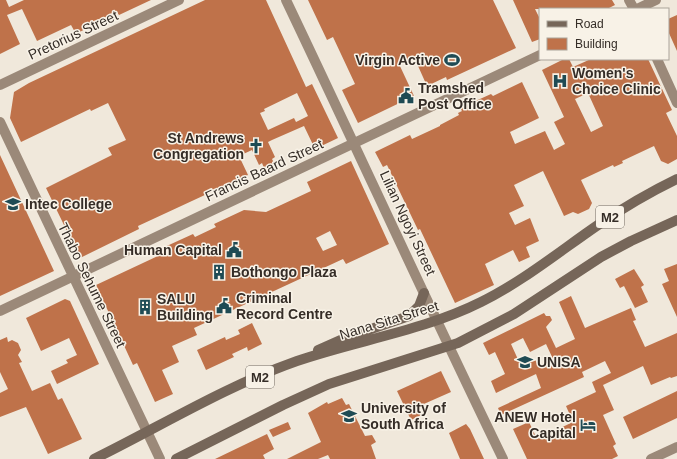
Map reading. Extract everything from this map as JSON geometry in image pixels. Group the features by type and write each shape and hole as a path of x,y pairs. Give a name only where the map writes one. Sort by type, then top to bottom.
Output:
{"main road":[{"name":"Nana Sita Street","path":"94,459 148,432 200,403 297,361 437,321 496,294 616,213 677,179"},
{"name":"M2","path":"176,459 283,405 329,384 448,347 514,314 601,257 631,241 677,220"},
{"path":"297,361 345,338 409,316 419,306 424,293"}],"street":[{"name":"Pretorius Street","path":"0,85 180,0"},
{"name":"Lilian Ngoyi Street","path":"286,0 355,143 448,347 503,459"},
{"path":"639,8 656,0"},
{"name":"Francis Baard Street","path":"0,311 539,55"},
{"path":"657,60 677,103"},
{"name":"Thabo Sehume Street","path":"0,122 160,459"},
{"path":"651,459 677,447"}],"building":[{"path":"0,0 6,0 9,7 24,0 151,0 119,15 117,12 76,34 71,25 37,41 22,9 7,15 20,44 0,54"},
{"path":"205,0 266,0 306,87 312,84 338,138 315,149 304,126 272,140 268,142 275,157 272,159 274,163 264,168 262,163 259,165 252,150 239,156 248,175 138,226 139,229 80,258 46,188 112,155 108,148 126,140 108,103 91,111 90,109 21,142 10,118 14,92 29,83","holes":["297,93 308,116 296,122 294,118 268,130 260,113 265,111 264,109"]},
{"path":"308,0 493,0 516,48 447,80 446,77 427,86 414,57 399,64 414,96 358,123 342,90 355,84 333,37 327,40"},
{"path":"513,0 612,0 615,5 609,8 535,9 539,17 539,39 532,42"},
{"path":"677,15 677,51 669,33 669,19"},
{"path":"562,60 570,60 573,67 589,60 648,60 672,110 666,113 677,136 677,159 668,164 661,161 654,146 622,161 623,163 614,167 613,165 581,180 592,203 589,209 578,214 573,212 564,216 543,171 514,185 524,206 509,213 515,225 530,218 539,241 526,247 530,257 519,262 513,250 485,264 494,285 455,303 420,229 418,230 387,165 383,167 375,152 410,135 412,139 440,126 459,115 458,113 462,111 460,108 491,94 493,96 522,82 539,118 510,132 515,144 545,131 554,150 565,144 554,122 564,117 542,70","holes":["588,93 603,126 591,132 575,99"]},
{"path":"0,155 54,271 0,296"},
{"path":"351,161 389,244 346,264 343,259 194,328 197,335 172,346 179,362 162,370 173,394 155,402 137,363 133,365 96,285 160,255 158,250 193,234 195,237 216,227 214,224 244,210 266,212 311,191 307,182","holes":["330,231 337,245 323,251 316,238"]},
{"path":"677,264 677,317 662,284 669,281 664,269"},
{"path":"634,269 644,285 641,287 648,302 635,308 624,286 620,288 615,279"},
{"path":"571,296 585,328 631,308 636,320 633,321 645,347 677,333 677,376 670,377 651,385 643,366 603,385 614,410 603,415 616,444 613,446 618,456 612,459 527,459 513,429 529,422 537,439 573,422 566,406 596,392 592,382 611,373 605,361 582,372 584,377 501,415 498,408 541,388 536,374 496,393 491,381 505,374 495,352 489,355 483,343 544,313 546,316 550,316 552,320 546,327 556,348 575,339 559,302","holes":["523,338 530,352 546,344 553,359 538,366 535,359 521,366 511,344"]},
{"path":"65,299 70,301 99,364 57,384 51,371 68,363 66,360 77,355 69,338 41,351 26,318"},
{"path":"252,323 262,344 248,351 247,347 232,354 234,357 206,370 197,350 225,337 226,340 240,334 238,330"},
{"path":"7,337 8,342 12,340 18,343 21,350 18,355 22,362 19,363 32,391 50,383 58,400 62,398 82,439 48,454 26,407 0,417 0,393 8,389 0,372 0,340"},
{"path":"441,371 451,392 417,407 421,415 411,420 397,391"},
{"path":"677,391 677,418 633,439 623,417"},
{"path":"342,398 346,405 349,404 365,436 372,435 376,442 371,445 376,459 330,459 328,455 318,459 287,459 321,442 308,413 327,402 328,404"},
{"path":"288,422 291,429 273,437 269,430"},
{"path":"466,424 470,429 484,459 460,459 449,433"},
{"path":"267,434 274,449 263,455 265,459 215,459"}],"place":[{"name":"Virgin Active","path":"452,60"},
{"name":"Women's Choice Clinic","path":"560,81"},
{"name":"Tramshed Post Office","path":"406,96"},
{"name":"St Andrews Congregation","path":"256,146"},
{"name":"Intec College","path":"13,204"},
{"name":"Human Capital","path":"234,250"},
{"name":"Bothongo Plaza","path":"219,272"},
{"name":"Criminal Record Centre","path":"224,306"},
{"name":"SALU Building","path":"145,307"},
{"name":"UNISA","path":"525,362"},
{"name":"University of South Africa","path":"349,416"},
{"name":"ANEW Hotel Capital","path":"588,425"}]}
